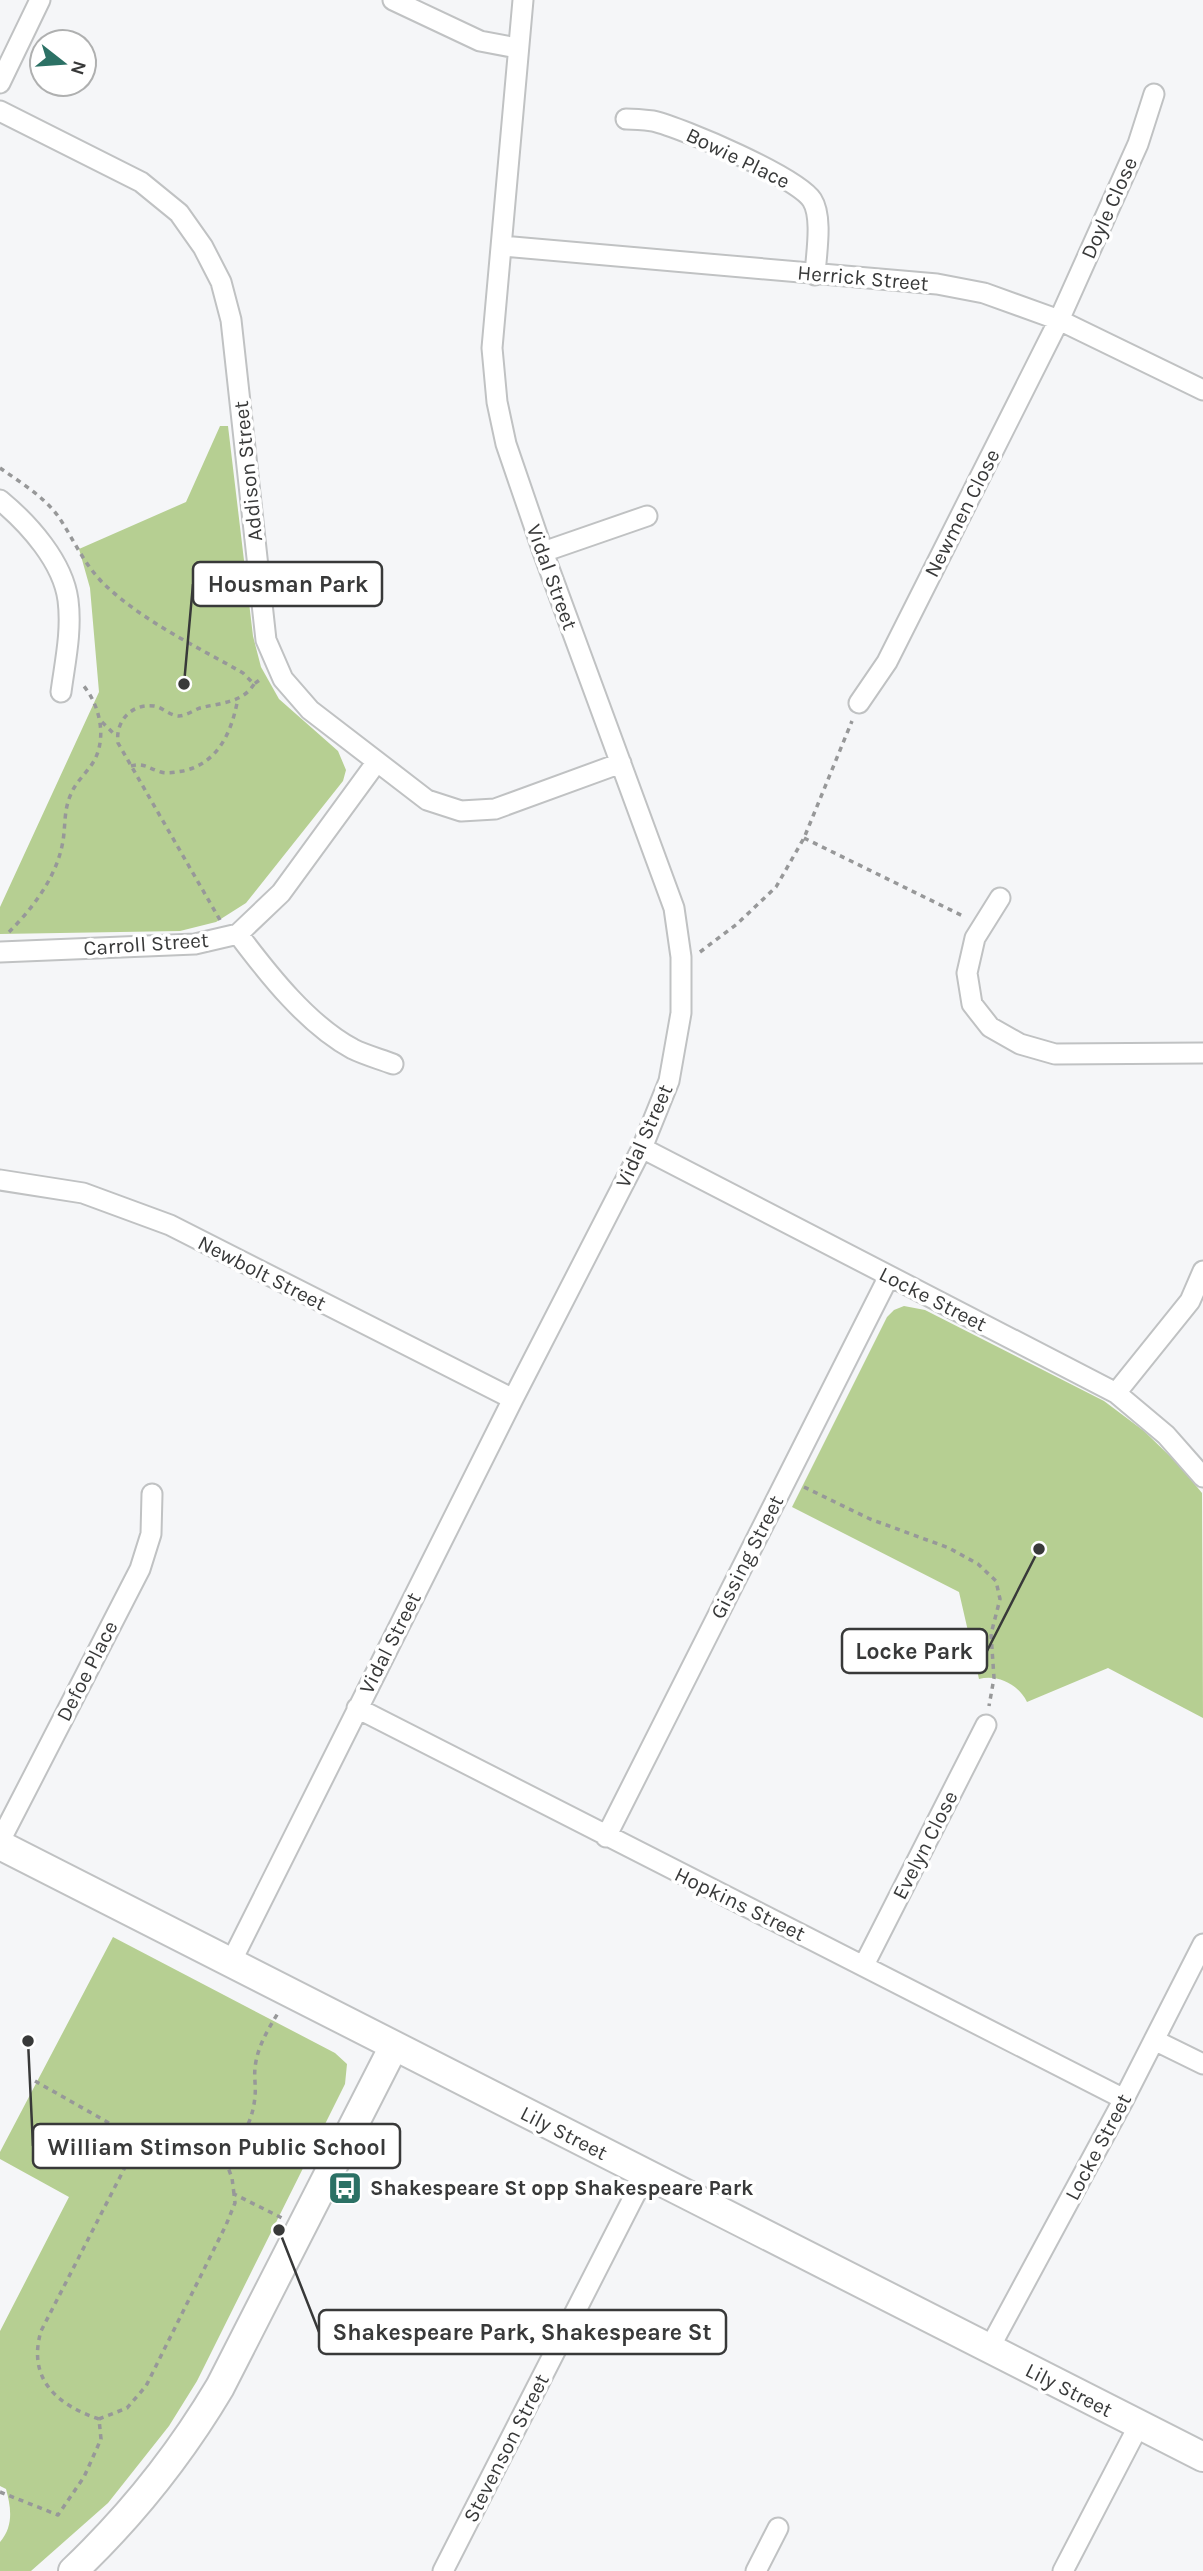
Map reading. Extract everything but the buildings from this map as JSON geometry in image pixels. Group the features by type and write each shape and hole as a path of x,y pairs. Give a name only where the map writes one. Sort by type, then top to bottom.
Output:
{"street":[{"path":"0,83 40,0"},
{"path":"393,0 480,41 517,48"},
{"name":"Vidal Street","path":"231,1962 642,1148 669,1081 681,1013 681,966 674,908 543,552 506,444 496,402 492,348 523,0"},
{"name":"Doyle Close","path":"1059,320 1138,144 1154,94"},
{"name":"Addison Street","path":"0,111 141,182 178,213 203,247 221,282 231,320 266,640 283,679 310,710 427,800 461,811 495,809 621,763"},
{"name":"Bowie Place","path":"626,118 653,121 689,132 794,183 813,201 818,229 815,275"},
{"name":"Herrick Street","path":"502,246 937,284 984,293 1059,320 1203,390"},
{"name":"Newmen Close","path":"859,703 887,662 1059,320"},
{"path":"0,500 16,513 52,556 68,599 68,643 61,692"},
{"path":"543,552 647,516"},
{"name":"Carroll Street","path":"4,943 195,944 233,935 281,893 376,763"},
{"path":"1000,898 975,938 967,973 972,1004 990,1027 1020,1044 1055,1054 1203,1053"},
{"path":"233,935 317,1024 352,1049 393,1064"},
{"name":"Locke Street","path":"642,1148 1116,1393 1166,1435 1203,1477"},
{"name":"Newbolt Street","path":"0,1180 83,1193 170,1225 513,1399"},
{"path":"1116,1393 1190,1301 1203,1271"},
{"name":"Gissing Street","path":"606,1837 889,1276"},
{"name":"Defoe Place","path":"0,1843 140,1569 151,1534 152,1494"},
{"name":"Hopkins Street","path":"357,1709 1124,2099"},
{"name":"Evelyn Close","path":"864,1965 986,1725"},
{"name":"Lily Street","path":"0,1843 645,2175 1203,2457"},
{"name":"Locke Street","path":"989,2349 1124,2099 1203,1944"},
{"path":"1154,2040 1203,2064"},
{"path":"73,2571 109,2537 143,2498 199,2423 220,2387 394,2046"},
{"name":"Stevenson Street","path":"443,2571 645,2175"},
{"path":"1063,2571 1139,2425"},
{"path":"756,2571 778,2528"}],"path":[{"path":"0,468 29,488 57,515 81,556 103,583 155,623 243,673 254,684"},
{"path":"4,943 51,876 63,846 65,811 71,792 96,758 101,740 100,721 88,690 65,664"},
{"path":"233,935 131,766 118,743 116,732 125,716 139,707 155,706 179,716 238,698 278,668"},
{"path":"131,766 140,764 160,772 174,773 194,769 209,761 222,745 234,720 238,698"},
{"path":"681,966 737,924 776,887 804,838 859,703"},
{"path":"100,721 117,737"},
{"path":"804,838 983,926"},
{"path":"787,1478 870,1519 949,1548 978,1564 996,1581 1000,1599 991,1634 994,1678 986,1725"},
{"path":"224,2157 249,2126 256,2096 255,2067 263,2036 291,1992"},
{"path":"35,2081 139,2140 212,2158 220,2154 224,2157 232,2178 235,2203 226,2225 146,2386 127,2408 99,2419 75,2411 52,2393 38,2367 36,2348 41,2331 139,2140"},
{"path":"234,2194 300,2227"},
{"path":"0,2492 58,2515 84,2477 101,2439 99,2419"}],"green space":[{"path":"220,426 228,426 253,636 261,667 279,699 338,751 346,770 343,781 246,903 216,922 180,931 0,934 0,907 99,692 90,588 79,549 186,502"},
{"path":"904,1306 925,1310 1104,1401 1144,1431 1179,1465 1202,1493 1203,1718 1108,1668 1027,1702 1019,1691 1007,1682 993,1678 979,1679 959,1592 792,1507 887,1317"},
{"path":"113,1937 335,2053 347,2064 345,2084 197,2381 169,2426 108,2503 31,2571 0,2571 0,2542 8,2530 10,2516 6,2489 0,2486 0,2331 69,2197 0,2159 0,2152"}],"place":[{"name":"Housman Park","path":"184,684"},
{"name":"Locke Park","path":"1039,1549"},
{"name":"William Stimson Public School","path":"28,2041"},
{"name":"Shakespeare St opp Shakespeare Park","path":"345,2188"},
{"name":"Shakespeare Park, Shakespeare St","path":"279,2230"}]}
